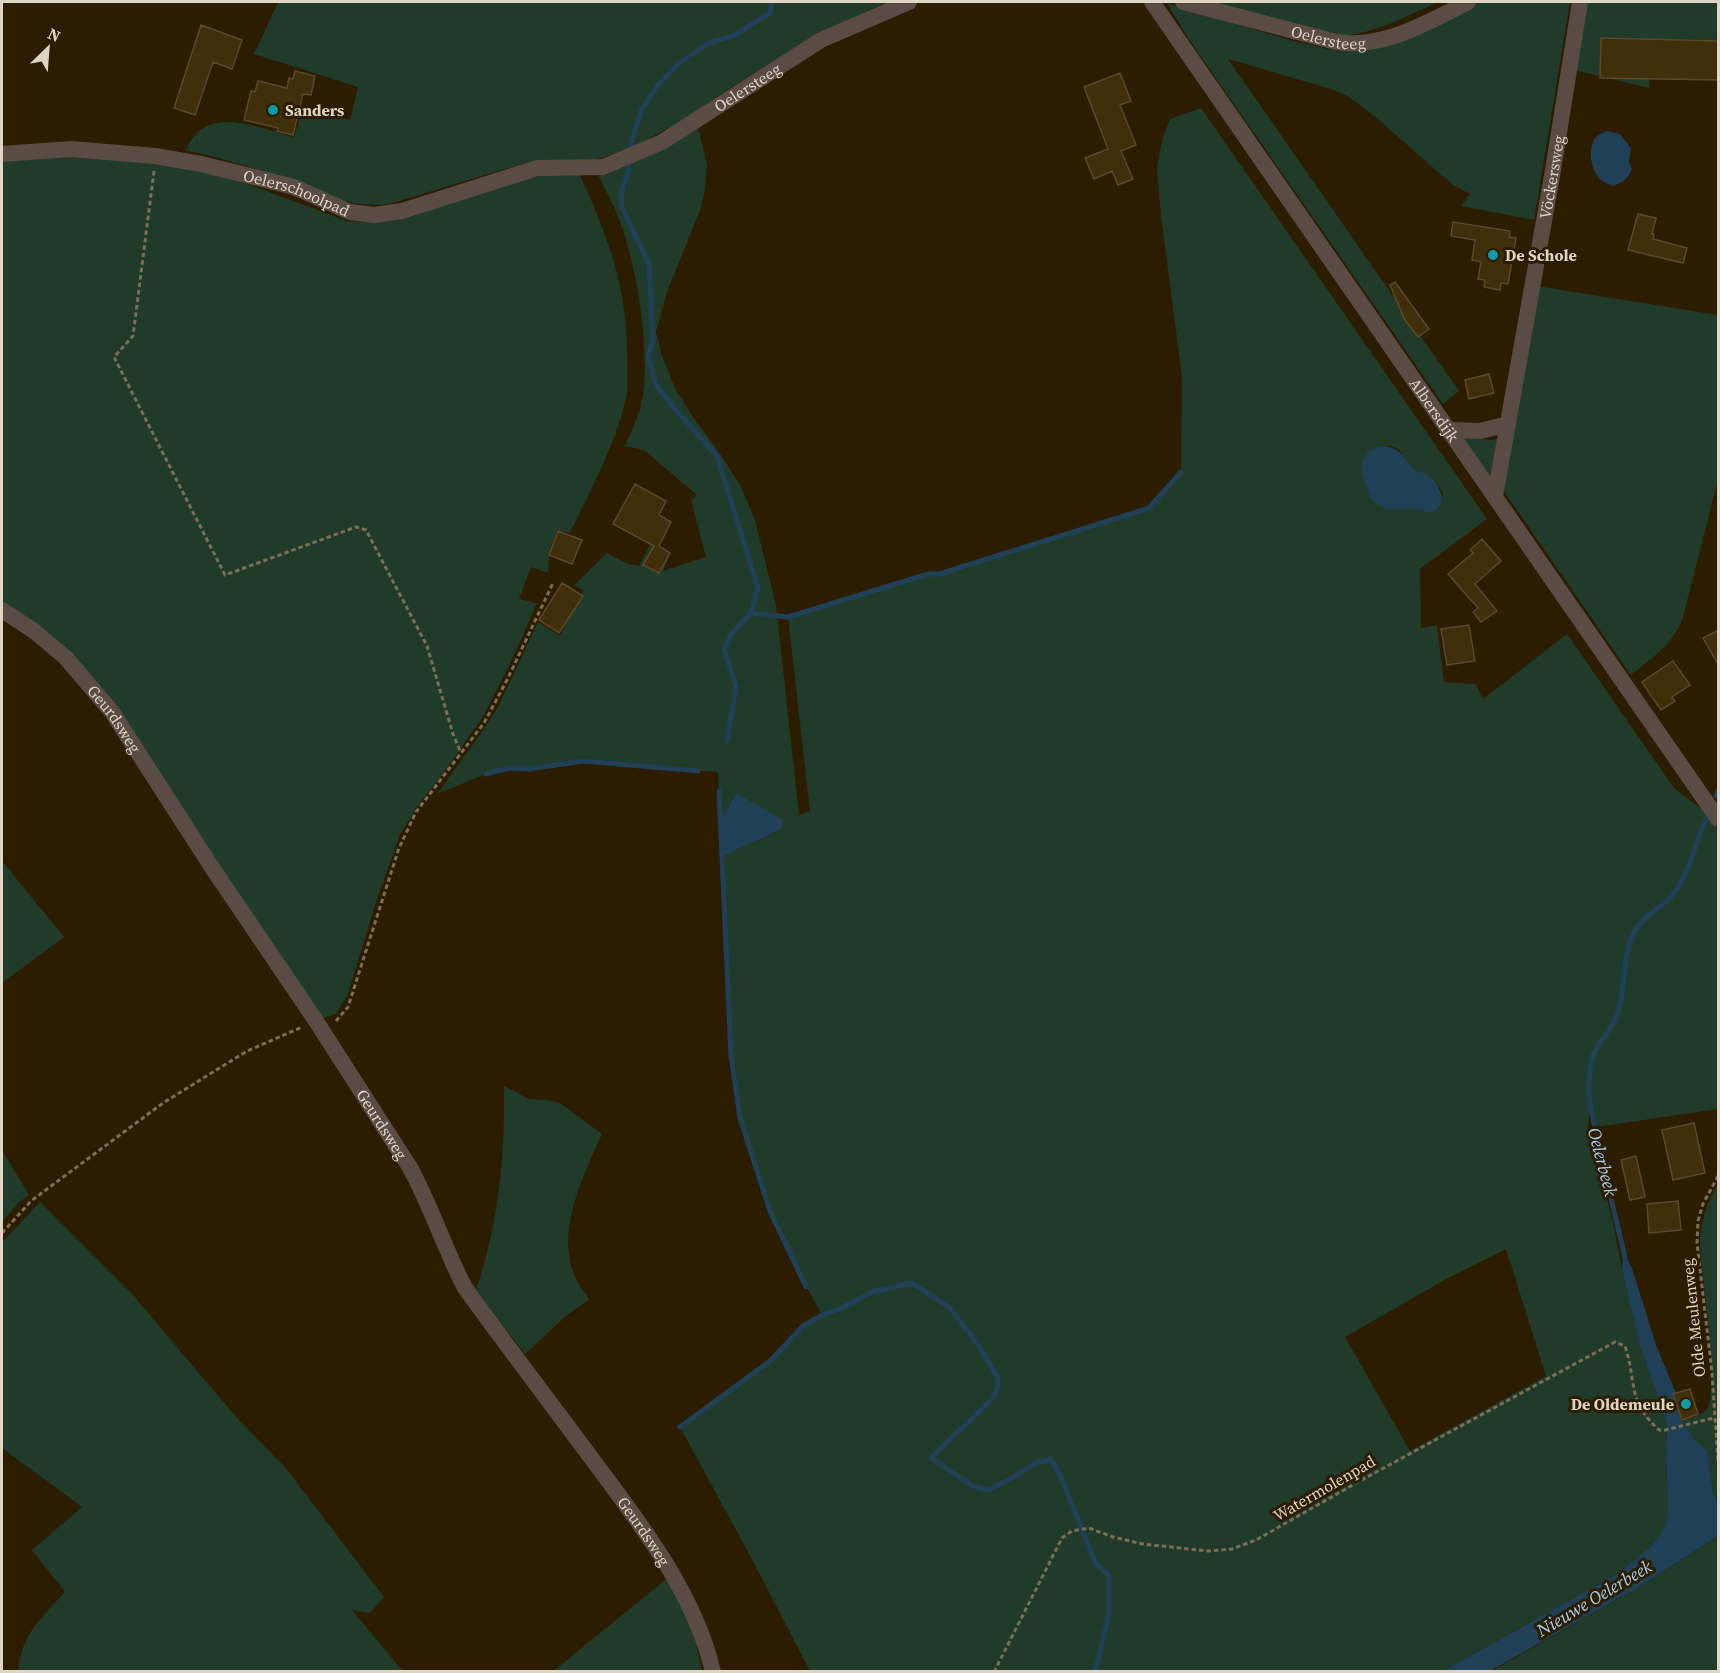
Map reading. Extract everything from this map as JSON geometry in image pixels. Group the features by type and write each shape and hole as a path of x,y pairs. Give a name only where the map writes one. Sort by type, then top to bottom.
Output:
{"street":[{"name":"Oelersteeg","path":"585,168 603,167 662,142 821,40 909,2"},
{"name":"Albersdijk","path":"1152,2 1719,819"},
{"name":"Oelersteeg","path":"1183,2 1351,44 1390,39 1468,2"},
{"name":"Vöckersweg","path":"1496,496 1580,2"},
{"name":"Oelerschoolpad","path":"2,154 71,149 155,156 201,164 294,187 350,212 374,215 402,211 537,168 585,168"},
{"path":"1448,430 1480,431 1508,424"},
{"name":"Geurdsweg","path":"2,610 34,631 66,658 112,712 409,1166 465,1288 625,1504 666,1565 696,1622 713,1671"}],"path":[{"path":"155,156 133,336 114,357 225,574 356,527 366,530 427,646 453,734 461,753"},
{"path":"2,1233 31,1201 163,1103 247,1051 318,1024 338,1020 348,1007 399,848 416,812 484,723 553,583"},
{"name":"Olde Meulenweg","path":"1719,1176 1703,1204 1697,1231 1719,1461"},
{"name":"Watermolenpad","path":"994,1671 1062,1538 1072,1531 1089,1528 1113,1537 1143,1544 1208,1551 1232,1549 1256,1540 1615,1342 1625,1346 1640,1411 1659,1430 1714,1418"}],"green space":[{"path":"278,2 887,2 810,38 685,119 635,146 595,160 552,160 525,163 389,204 373,205 330,197 263,171 185,150 199,131 209,125 233,122 294,137 303,108 350,120 358,87 254,54"},
{"path":"1212,2 1438,2 1379,28 1342,36"},
{"path":"1469,2 1570,2 1534,220 1461,206 1470,194 1453,185 1348,96 1228,59 1459,391 1443,404 1188,38 1167,3 1289,40 1337,51 1361,48"},
{"path":"1585,2 1718,2 1718,40 1649,39 1649,88 1574,70"},
{"path":"1201,108 1487,519 1420,569 1421,628 1437,625 1444,682 1476,684 1483,699 1567,634 1674,788 1708,814 1718,831 1718,1109 1597,1127 1590,1094 1588,1128 1613,1222 1639,1343 1667,1424 1668,1509 1666,1523 1659,1537 1649,1548 1617,1574 1443,1671 810,1671 680,1427 770,1361 790,1337 822,1315 787,1251 770,1211 740,1118 731,1056 721,857 782,829 736,793 720,822 718,772 584,761 529,769 510,768 486,774 437,794 499,705 538,622 560,636 584,590 574,585 607,553 628,564 639,566 650,545 670,553 663,571 706,557 691,500 697,495 644,450 625,446 642,401 645,355 641,311 638,289 623,230 598,175 698,127 707,165 705,190 701,208 667,292 656,332 662,356 675,388 740,485 755,520 776,605 799,815 810,811 788,617 928,574 939,574 1148,508 1181,472 1182,377 1157,168 1162,140 1170,119","holes":["1380,446 1398,449 1416,471 1439,486 1443,494 1441,503 1429,513 1422,509 1370,496 1367,489","1506,1249 1546,1376 1410,1451 1345,1337 1446,1279"]},
{"path":"118,157 226,176 347,221 362,222 530,177 559,173 580,175 600,221 615,265 624,310 627,387 620,419 608,453 570,533 557,530 549,552 548,573 531,567 519,599 537,603 510,664 483,717 418,805 400,835 376,902 348,994 336,1014 320,1019 120,716 2,602 2,158"},
{"path":"1537,286 1718,315 1718,479 1682,621 1666,644 1631,675 1503,490"},
{"path":"1460,438 1492,440 1501,438 1493,485"},
{"path":"2,861 64,937 2,983"},
{"path":"504,1086 529,1099 560,1103 602,1134 581,1183 570,1220 568,1238 573,1272 589,1300 567,1315 525,1354 476,1290 490,1239 499,1189"},
{"path":"2,1150 29,1195 18,1203 2,1222"},
{"path":"1718,1183 1718,1501 1713,1494 1708,1452 1693,1438 1681,1420 1707,1410 1711,1398 1711,1357 1700,1239 1704,1214"},
{"path":"40,1202 133,1295 236,1417 285,1467 384,1597 370,1613 352,1610 403,1671 18,1671 28,1636 65,1592 32,1550 82,1507 2,1448 2,1242"},
{"path":"1718,1536 1718,1671 1490,1672 1637,1588"},
{"path":"669,1577 694,1634 702,1671 552,1672"}],"water":[{"path":"1607,131 1620,134 1631,148 1629,161 1632,169 1625,180 1613,186 1600,179 1591,159 1591,148 1595,138"},
{"path":"1380,446 1396,450 1416,471 1430,477 1436,483 1442,497 1437,509 1429,513 1413,509 1385,509 1372,499 1363,474 1362,462 1367,453"},
{"path":"736,793 783,820 782,829 721,857 720,822"},
{"name":"Nieuwe Oelerbeek","path":"1623,1251 1632,1268 1656,1345 1676,1393 1673,1394 1681,1420 1693,1438 1708,1452 1713,1494 1718,1501 1718,1536 1637,1588 1490,1671 1443,1671 1617,1574 1649,1548 1659,1537 1666,1523 1668,1509 1667,1424 1639,1343 1622,1269"}],"building":[{"path":"201,25 242,40 232,69 213,62 195,115 174,108"},
{"path":"1601,38 1719,41 1719,80 1600,78"},
{"name":"Sanders","path":"295,71 315,76 311,95 303,94 293,135 277,131 278,128 244,120 251,91 255,92 258,81 287,88 289,78 293,79"},
{"path":"1120,73 1131,101 1120,105 1136,145 1121,151 1133,179 1118,185 1112,171 1094,179 1085,158 1108,149 1084,87"},
{"path":"1638,214 1656,218 1653,239 1687,248 1683,263 1628,250"},
{"name":"De Schole","path":"1453,222 1510,231 1509,237 1516,238 1508,284 1501,283 1500,290 1484,287 1485,280 1478,279 1481,262 1472,260 1475,240 1451,236"},
{"path":"1395,282 1429,329 1418,337 1405,320 1390,285"},
{"path":"1489,374 1494,393 1469,399 1465,380"},
{"path":"635,484 666,501 659,515 671,522 659,546 670,553 659,573 643,565 654,546 613,524"},
{"path":"558,531 582,540 572,564 549,555"},
{"path":"1482,539 1501,561 1475,584 1497,611 1481,622 1473,612 1478,608 1448,574 1473,553 1470,550"},
{"path":"562,583 583,596 559,633 539,620"},
{"path":"1469,625 1475,661 1447,665 1441,629"},
{"path":"1719,630 1719,666 1703,638"},
{"path":"1673,661 1690,685 1672,697 1675,701 1661,710 1642,682"},
{"path":"1694,1123 1705,1173 1673,1180 1662,1130"},
{"path":"1636,1156 1645,1197 1630,1200 1621,1160"},
{"path":"1678,1201 1681,1230 1649,1233 1647,1204"},
{"name":"De Oldemeule","path":"1690,1389 1698,1414 1682,1420 1673,1394"}],"waterway":[{"path":"751,613 758,588 717,456 656,385 648,357 653,339 649,264 621,205 631,143 641,111 657,86 679,63 709,43 735,35 770,13 772,2"},
{"path":"727,741 736,686 724,650 732,633 751,613 788,617 928,574 939,574 1149,508 1181,472"},
{"path":"486,774 510,768 529,769 584,761 698,771"},
{"path":"719,791 731,1056 740,1118 770,1211 806,1287"},
{"name":"Oelerbeek","path":"1716,796 1718,791"},
{"name":"Oelerbeek","path":"1625,1258 1592,1114 1589,1089 1591,1062 1596,1049 1617,1017 1628,950 1635,931 1643,920 1670,898 1680,884 1708,814"},
{"path":"680,1427 770,1361 803,1326 872,1292 912,1283 950,1308 978,1345 997,1376 998,1387 994,1397 931,1458 973,1486 988,1490 1036,1463 1051,1459 1060,1475 1096,1564 1109,1575 1109,1614 1095,1672"}],"place":[{"name":"Sanders","path":"273,110"},
{"name":"De Schole","path":"1493,255"},
{"name":"De Oldemeule","path":"1686,1404"}]}
